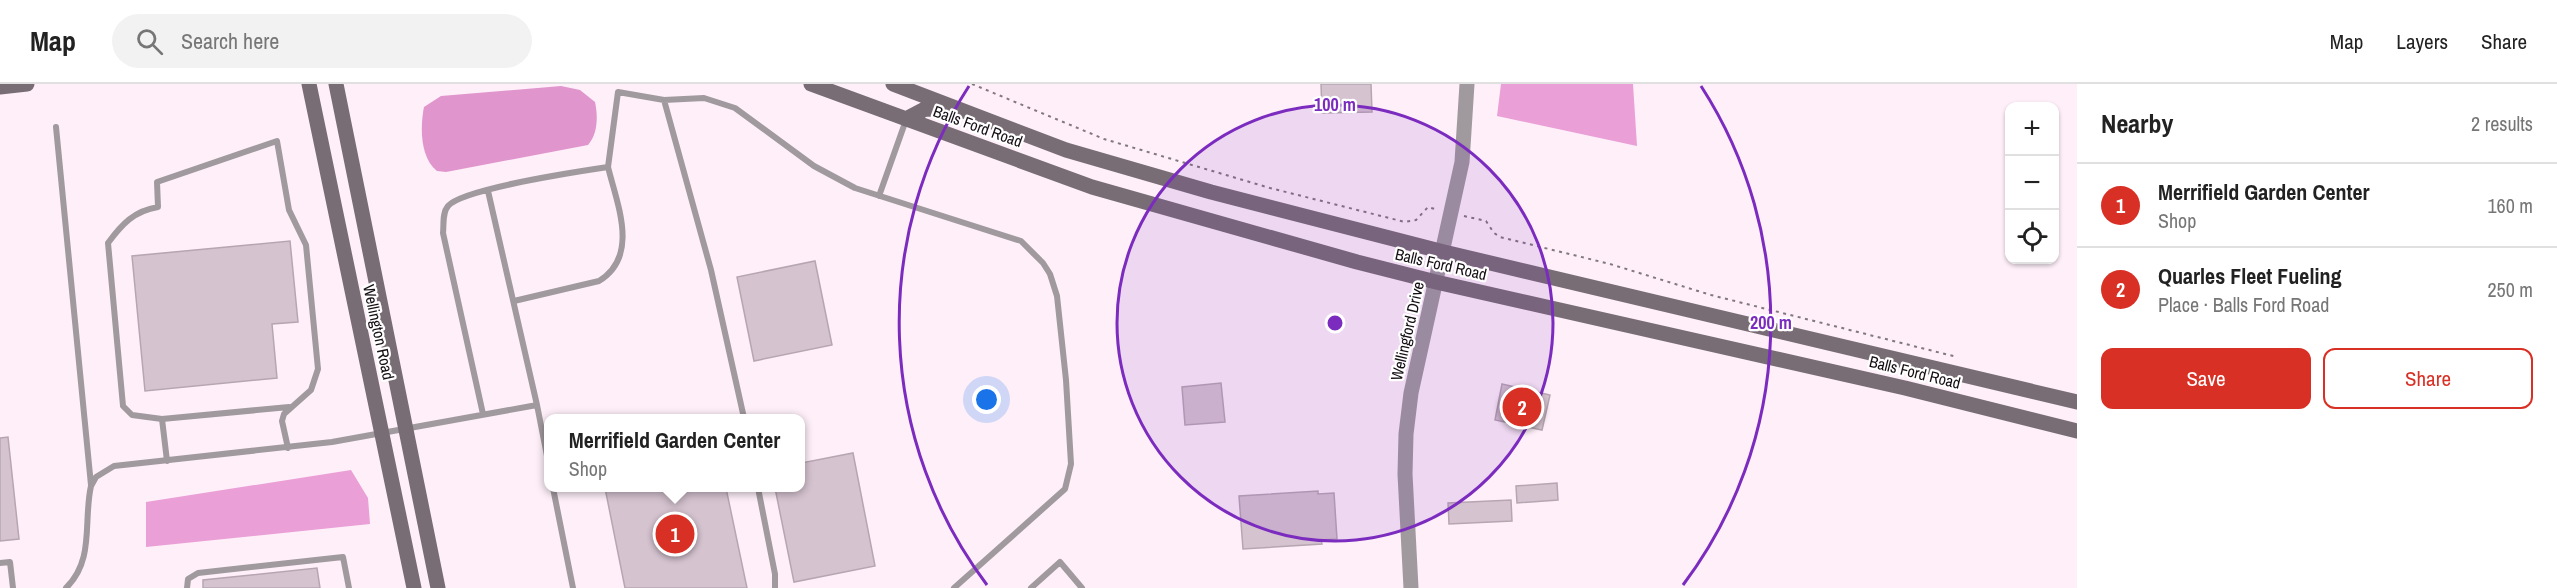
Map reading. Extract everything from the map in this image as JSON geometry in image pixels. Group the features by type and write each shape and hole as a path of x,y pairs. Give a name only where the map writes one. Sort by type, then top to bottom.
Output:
{"main road":[{"path":"0,87 27,84"},
{"name":"Wellington Road","path":"309,84 413,585"},
{"name":"Wellington Road","path":"336,84 438,588"},
{"name":"Balls Ford Road","path":"811,84 1092,187 1437,282 1905,388 2077,431"},
{"name":"Balls Ford Road","path":"893,84 1066,150 1136,172 1444,252 2077,402"},
{"path":"906,119 925,109 963,111"}],"street":[{"name":"Wellingford Drive","path":"1411,588 1404,474 1406,434 1411,393 1444,252 1462,162 1467,84"}],"lane":[{"path":"514,301 599,281 608,275 618,262 624,241 608,167 618,92 664,100 704,98 735,108 814,166 855,188 1021,242 1043,263 1050,274 1057,296 1071,464 1065,489 954,588"},
{"path":"664,100 711,270 743,414"},
{"path":"879,196 906,119"},
{"path":"56,127 91,486 86,555 81,569 66,588"},
{"path":"277,141 289,210 306,245 318,369 311,390 303,399 289,407 162,419 132,415 123,406 108,243 120,227 142,209 158,207 157,182 277,141"},
{"path":"483,414 443,232 444,217 448,206 461,197 552,175 608,167"},
{"path":"488,191 544,441"},
{"path":"91,486 104,470 114,466 288,448 537,405"},
{"path":"288,448 282,421 289,407"},
{"path":"162,419 166,461"},
{"path":"554,492 573,588"},
{"path":"759,492 775,574 775,588"},
{"path":"187,588 188,579 198,573 343,557 349,588"},
{"path":"0,563 10,562 13,588"},
{"path":"1031,588 1060,562 1082,588"}],"path":[{"path":"972,84 1104,139 1310,199 1405,222 1419,218 1428,207 1437,210"},
{"path":"1476,219 1486,221 1494,233 1500,237 1610,264 1711,295 1963,358"}],"shaded area":[{"path":"1501,84 1633,84 1637,146 1497,116"},
{"path":"561,86 580,90 595,102 596,124 594,135 588,145 446,172 437,171 431,165 423,142 424,107 441,96"},
{"path":"351,470 368,498 370,524 146,547 146,502"}],"building":[{"path":"1321,84 1371,84 1372,112 1322,113"},
{"path":"290,241 298,322 272,324 277,378 145,391 132,256"},
{"path":"815,261 832,345 754,361 737,277"},
{"path":"1221,383 1225,422 1185,425 1182,387"},
{"path":"1502,384 1550,395 1542,430 1495,420"},
{"path":"8,437 19,539 0,541 0,438"},
{"path":"853,453 875,566 794,582 776,492 805,492 805,462"},
{"path":"1557,483 1558,500 1517,503 1516,486"},
{"path":"1318,491 1318,494 1334,493 1337,539 1321,540 1322,544 1243,549 1239,496"},
{"path":"606,492 727,492 747,588 625,588"},
{"path":"1511,500 1512,521 1449,524 1448,503"},
{"path":"317,568 320,588 203,588 203,580"}],"place":[{"name":"Quarles Fleet Fueling","path":"1522,407"},
{"name":"Merrifield Garden Center","path":"675,534"}]}
